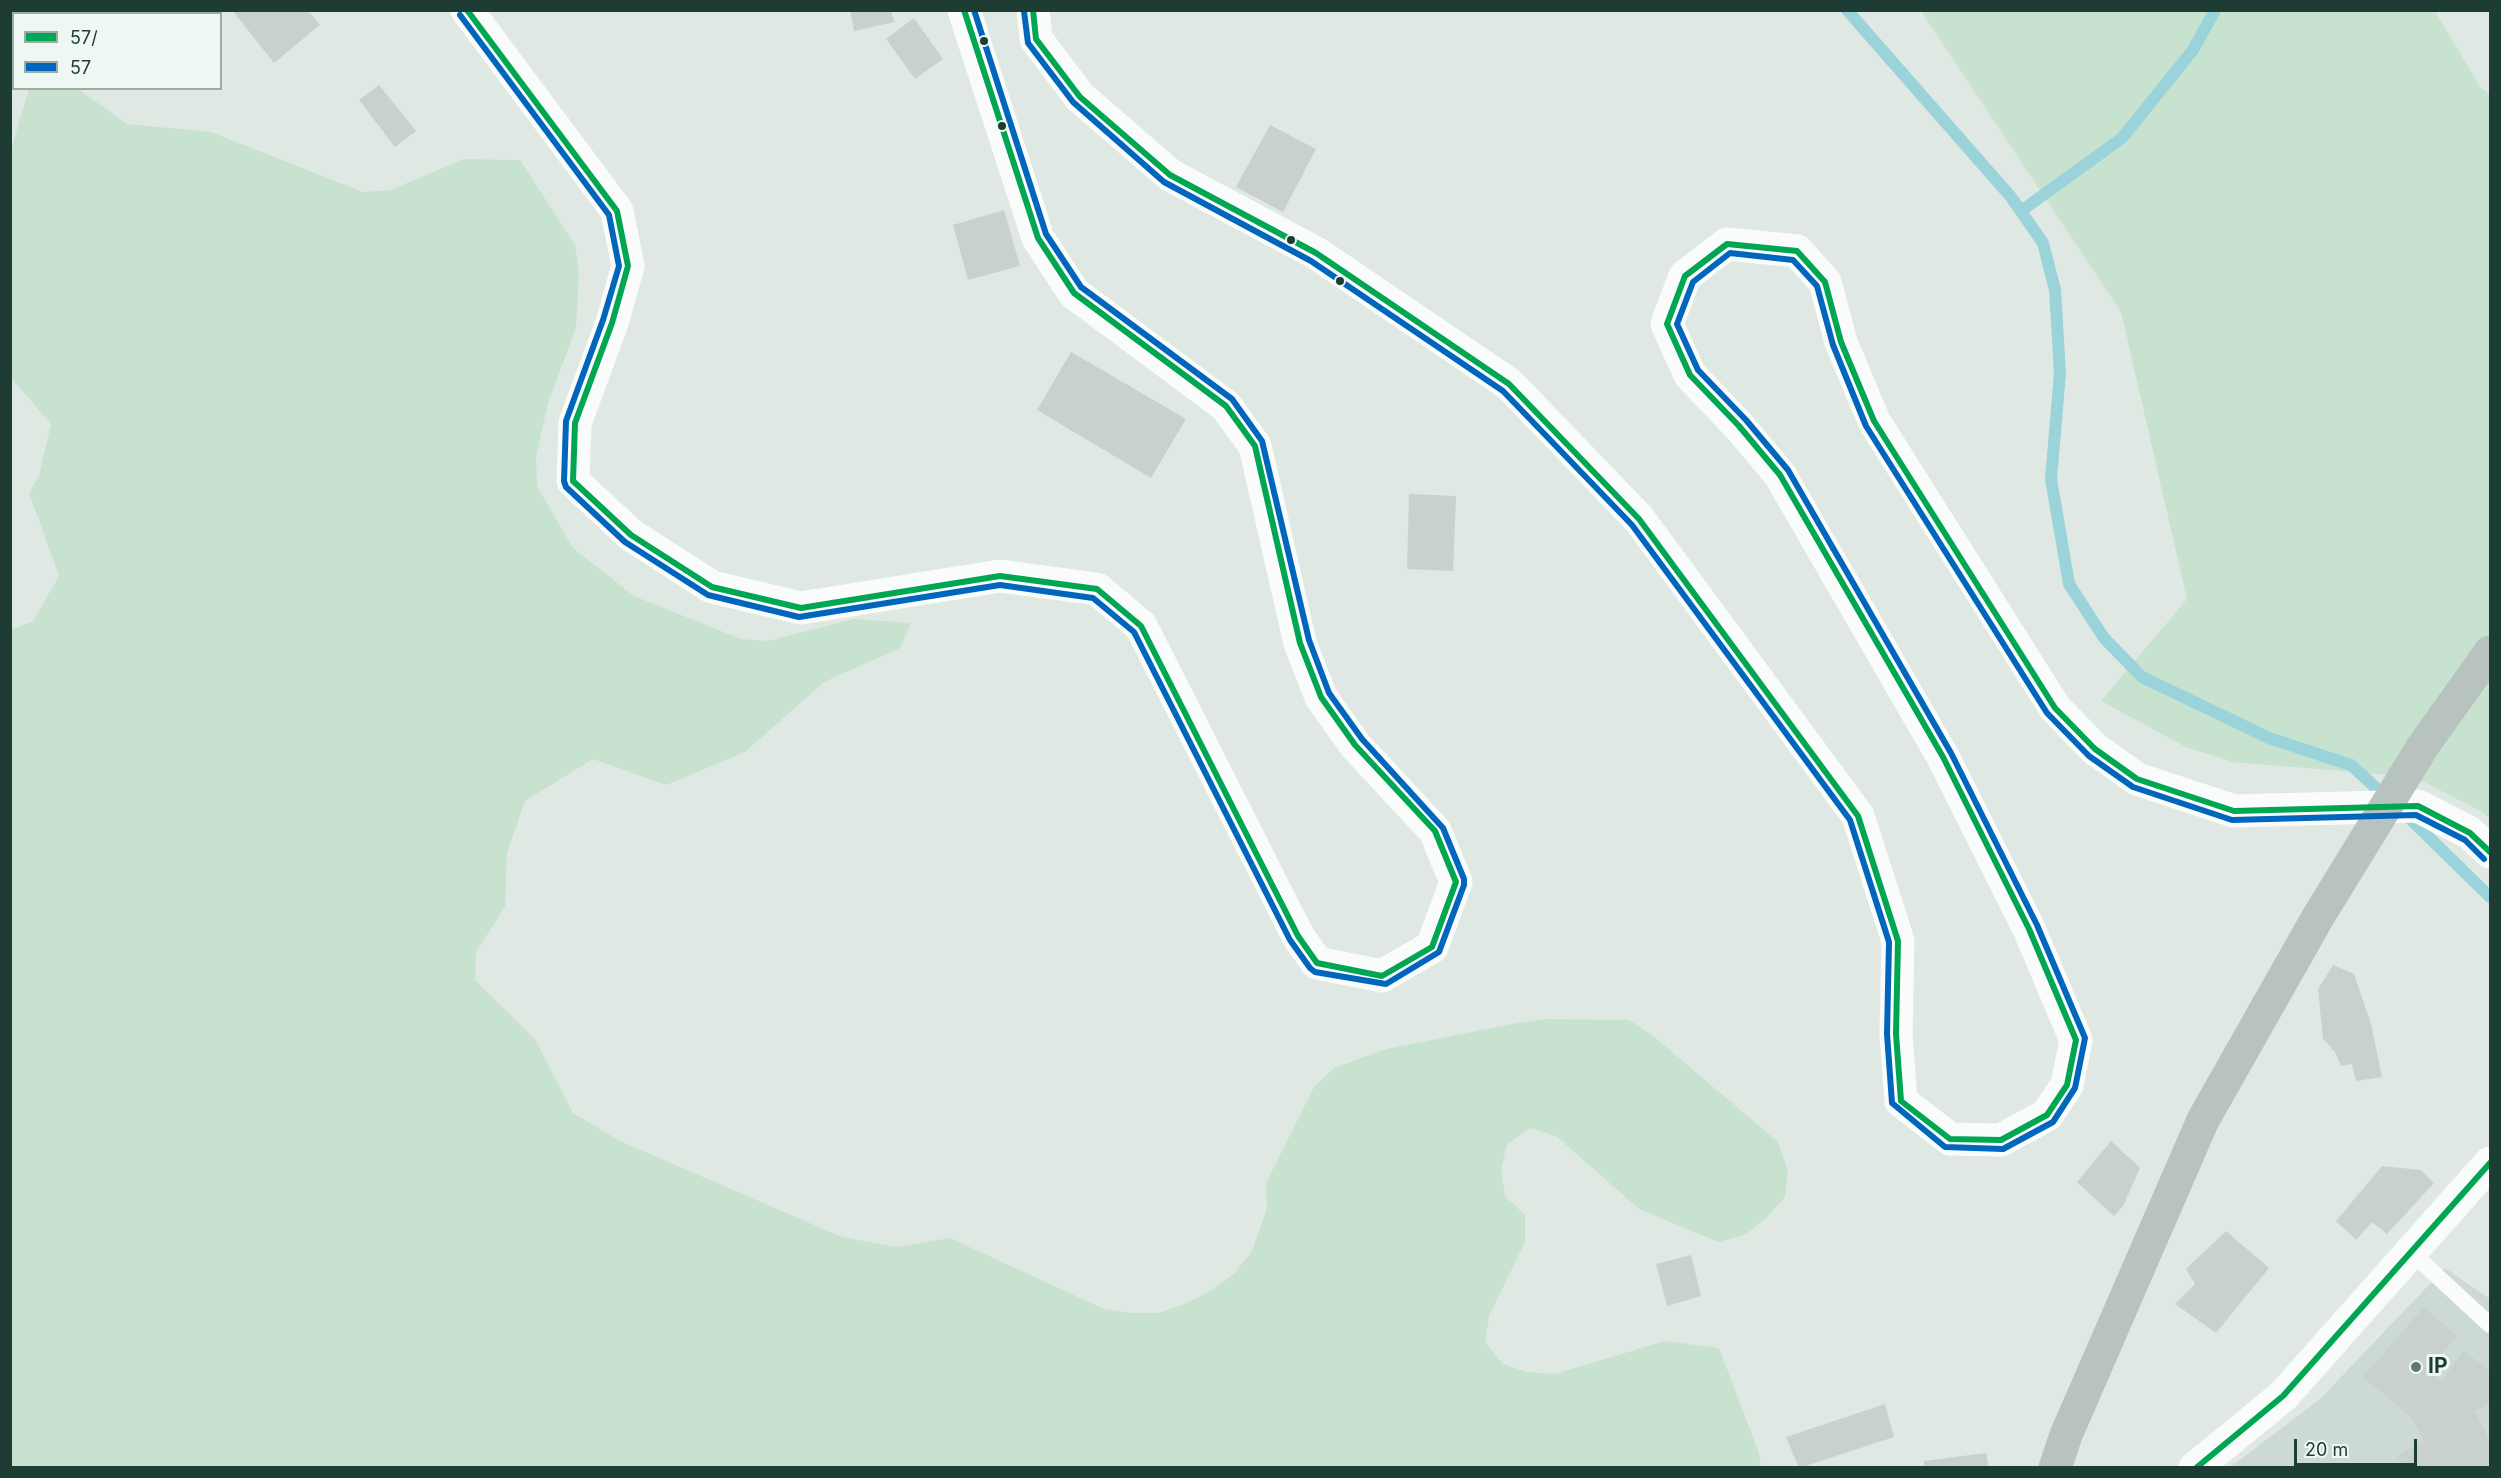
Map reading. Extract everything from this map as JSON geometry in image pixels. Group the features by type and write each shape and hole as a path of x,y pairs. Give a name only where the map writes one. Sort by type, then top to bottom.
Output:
{"highway":[{"path":"2055,1467 2066,1435 2203,1120 2336,887 2423,746 2490,652"}],"street":[{"path":"467,10 617,211 628,266 612,323 575,423 573,481 631,534 712,587 801,608 1000,576 1097,589 1141,626 1298,936 1317,963 1382,976 1432,947 1456,882 1436,831 1355,745 1321,697 1300,643 1255,446 1226,406 1074,293 1038,238 964,10"},
{"path":"1033,10 1036,39 1080,97 1170,175 1316,253 1509,384 1639,519 1858,816 1898,941 1896,1034 1901,1101 1950,1139 2001,1140 2047,1115 2067,1085 2076,1040 2029,929 1943,757 1780,475 1739,426 1690,375 1667,324 1685,276 1727,244 1797,251 1825,282 1841,342 1874,421 2055,708 2095,749 2137,779 2234,811 2418,806 2470,833 2490,852"},
{"path":"2195,1467 2283,1396 2490,1163"}],"lane":[{"path":"2411,1252 2490,1325"}],"shaded area":[{"path":"2445,1268 2490,1299 2490,1467 2229,1468 2319,1400"}],"green space":[{"path":"1921,11 2435,11 2481,88 2490,94 2490,819 2484,813 2414,777 2233,762 2186,747 2101,701 2187,599 2121,312"},
{"path":"29,90 79,90 127,124 211,132 363,192 390,190 464,159 520,160 575,245 579,272 576,328 548,403 536,457 537,486 573,548 634,596 741,639 768,641 853,619 911,623 900,648 824,682 745,752 666,785 593,759 525,801 507,853 505,907 476,952 475,980 535,1039 573,1113 622,1142 842,1237 896,1247 950,1238 1104,1309 1130,1313 1158,1313 1185,1304 1210,1291 1234,1274 1252,1251 1267,1208 1266,1183 1314,1087 1334,1068 1386,1049 1518,1023 1546,1019 1629,1020 1652,1035 1778,1142 1788,1171 1785,1197 1766,1218 1745,1235 1718,1242 1639,1209 1556,1136 1530,1128 1507,1144 1501,1170 1505,1196 1525,1215 1525,1242 1489,1316 1485,1342 1503,1364 1527,1372 1555,1374 1665,1341 1719,1348 1759,1453 1761,1467 11,1467 11,630 33,621 59,576 29,493 39,476 51,424 11,378 11,150"}],"building":[{"path":"232,10 308,10 320,25 274,63"},
{"path":"850,10 891,10 894,22 854,31"},
{"path":"914,18 943,59 915,79 886,39"},
{"path":"379,85 416,131 395,147 359,100"},
{"path":"1270,125 1316,149 1283,212 1236,187"},
{"path":"1004,210 1020,266 968,280 953,225"},
{"path":"1071,352 1186,419 1151,478 1037,410"},
{"path":"1409,494 1456,496 1453,571 1407,569"},
{"path":"2333,965 2354,974 2371,1024 2382,1077 2356,1081 2352,1064 2341,1066 2335,1052 2323,1039 2318,989"},
{"path":"2111,1141 2140,1168 2123,1206 2114,1216 2077,1182"},
{"path":"2382,1166 2421,1170 2434,1183 2387,1234 2372,1222 2356,1240 2336,1221"},
{"path":"2226,1231 2269,1268 2216,1333 2175,1304 2195,1284 2186,1269"},
{"path":"1691,1255 1701,1296 1667,1306 1656,1264"},
{"path":"2424,1307 2457,1336 2428,1370 2441,1382 2463,1351 2490,1370 2490,1403 2475,1411 2490,1441 2490,1468 2404,1468 2397,1455 2424,1442 2412,1418 2363,1377"},
{"path":"1885,1404 1894,1437 1799,1468 1786,1437"},
{"path":"1986,1453 1989,1468 1925,1468 1924,1461"}],"waterway":[{"path":"1847,10 2011,197 2043,243 2055,290 2060,373 2051,479 2069,584 2104,638 2142,677 2269,738 2351,765 2388,799"},
{"path":"2021,211 2122,138 2193,50 2215,10"},
{"path":"2403,812 2490,897"}],"transit line":[{"name":"57/","path":"467,10 617,211 628,266 612,323 575,423 573,481 631,535 712,587 801,608 1000,576 1097,589 1141,626 1298,936 1317,963 1382,976 1432,947 1456,882 1435,831 1355,745 1321,697 1300,643 1255,446 1226,406 1074,293 1038,238 964,10"},
{"name":"57","path":"460,15 609,215 619,266 603,320 566,421 564,481 566,487 625,542 708,595 799,617 1000,585 1093,598 1134,632 1290,940 1310,968 1315,972 1386,984 1439,952 1464,885 1464,879 1443,828 1362,739 1329,693 1309,640 1262,441 1232,399 1081,287 1046,234 974,10"},
{"name":"57/","path":"1033,10 1036,39 1080,97 1170,175 1316,253 1509,384 1639,519 1858,816 1898,941 1896,1034 1901,1101 1950,1139 2001,1140 2047,1115 2067,1085 2076,1040 2029,929 1943,757 1780,475 1739,426 1690,375 1667,324 1685,276 1727,244 1797,251 1825,282 1841,342 1874,421 2055,708 2095,749 2137,779 2234,811 2418,806 2470,833 2490,852"},
{"name":"57","path":"1024,11 1028,43 1073,102 1164,182 1311,261 1503,391 1632,525 1850,820 1889,942 1887,1034 1892,1103 1945,1147 2003,1149 2053,1122 2075,1088 2085,1038 2037,925 1951,753 1788,470 1746,420 1698,370 1677,324 1693,282 1730,253 1793,260 1817,286 1833,345 1866,426 2047,713 2089,756 2133,787 2232,820 2416,815 2465,840 2484,859"},
{"name":"57/","path":"2196,1468 2283,1396 2490,1163"}],"place":[{"name":"IP","path":"2416,1367"}]}
